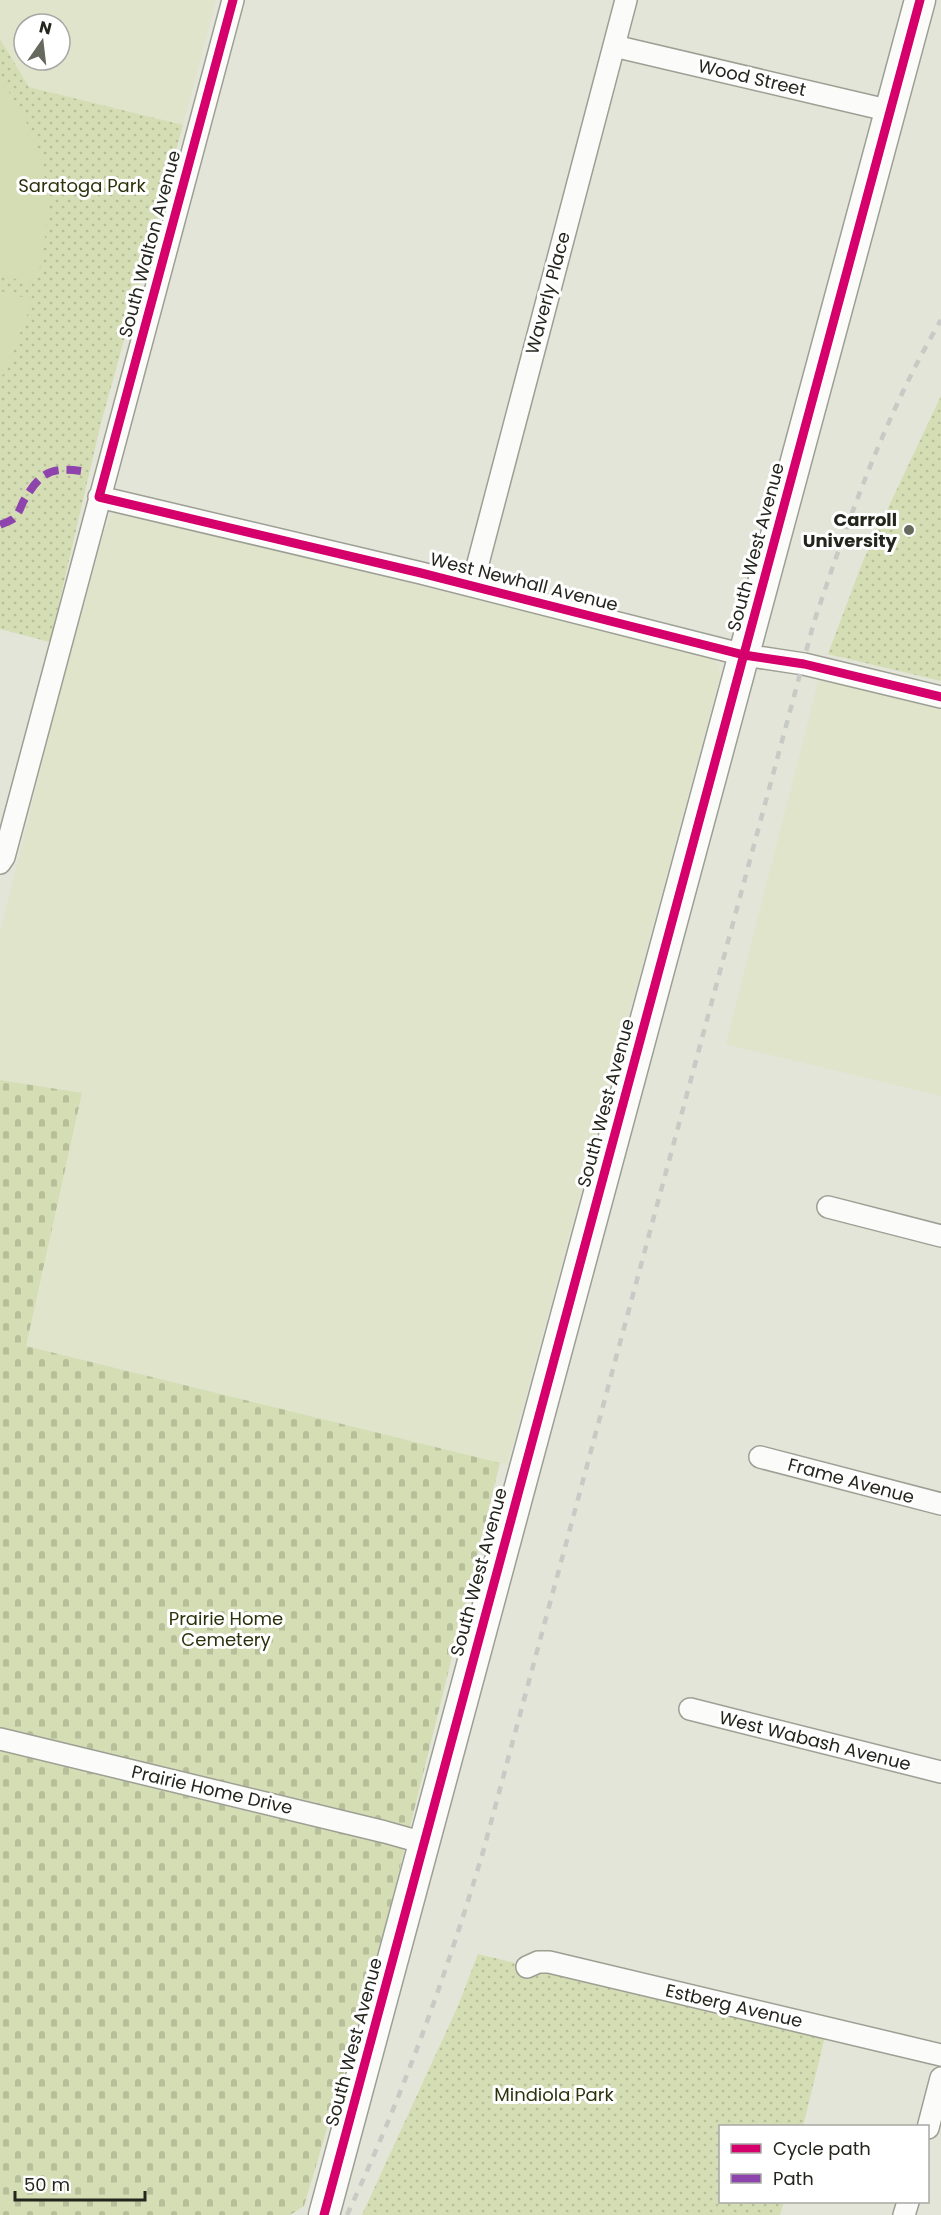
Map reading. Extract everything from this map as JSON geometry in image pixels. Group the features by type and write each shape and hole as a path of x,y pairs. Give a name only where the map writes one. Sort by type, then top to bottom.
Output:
{"street":[{"name":"South Walton Avenue","path":"0,863 4,857 233,0"},
{"name":"Waverly Place","path":"472,586 626,0"},
{"name":"South West Avenue","path":"324,2215 920,0"},
{"name":"Wood Street","path":"614,46 891,111"},
{"name":"West Newhall Avenue","path":"99,497 472,586 744,655 804,664 941,697"},
{"path":"828,1207 941,1236"},
{"name":"Frame Avenue","path":"760,1457 941,1504"},
{"name":"West Wabash Avenue","path":"690,1709 941,1772"},
{"name":"Prairie Home Drive","path":"0,1739 424,1843"},
{"name":"Estberg Avenue","path":"527,1966 538,1962 549,1962 941,2055"},
{"path":"928,2125 941,2078"}],"shaded area":[{"path":"0,0 216,0 183,125 29,87 20,72 72,72 72,12 12,12 12,59 0,39"},
{"path":"118,512 700,654 712,658 719,666 720,676 507,1465 25,1346 82,1094 0,1080 0,934 57,704 104,533 111,515"},
{"path":"819,678 941,707 941,1096 726,1044"}],"green space":[{"name":"Saratoga Park","path":"0,39 12,59 12,72 20,72 29,87 183,125 100,427 50,642 0,629"},
{"path":"0,80 30,129 44,172 47,215 36,284 0,275"},
{"path":"0,291 33,300 5,372 0,378"},
{"name":"Carroll University","path":"941,396 941,681 828,654 863,561"},
{"name":"Prairie Home Cemetery","path":"0,1080 82,1093 26,1346 500,1463 375,1968 304,2206 290,2215 0,2215"},
{"name":"Mindiola Park","path":"478,1954 825,2037 803,2125 719,2125 719,2203 784,2203 780,2215 362,2215 458,2006"}],"railway":[{"path":"347,2215 422,2036 483,1852 814,622 885,430 941,320"}],"marked path":[{"path":"0,525 15,517 40,479 52,471 81,471"}],"cycle path":[{"path":"233,0 99,497 421,573 744,655 804,664 941,697"},
{"path":"324,2215 920,0"}],"place":[{"name":"Carroll University","path":"909,530"}]}
